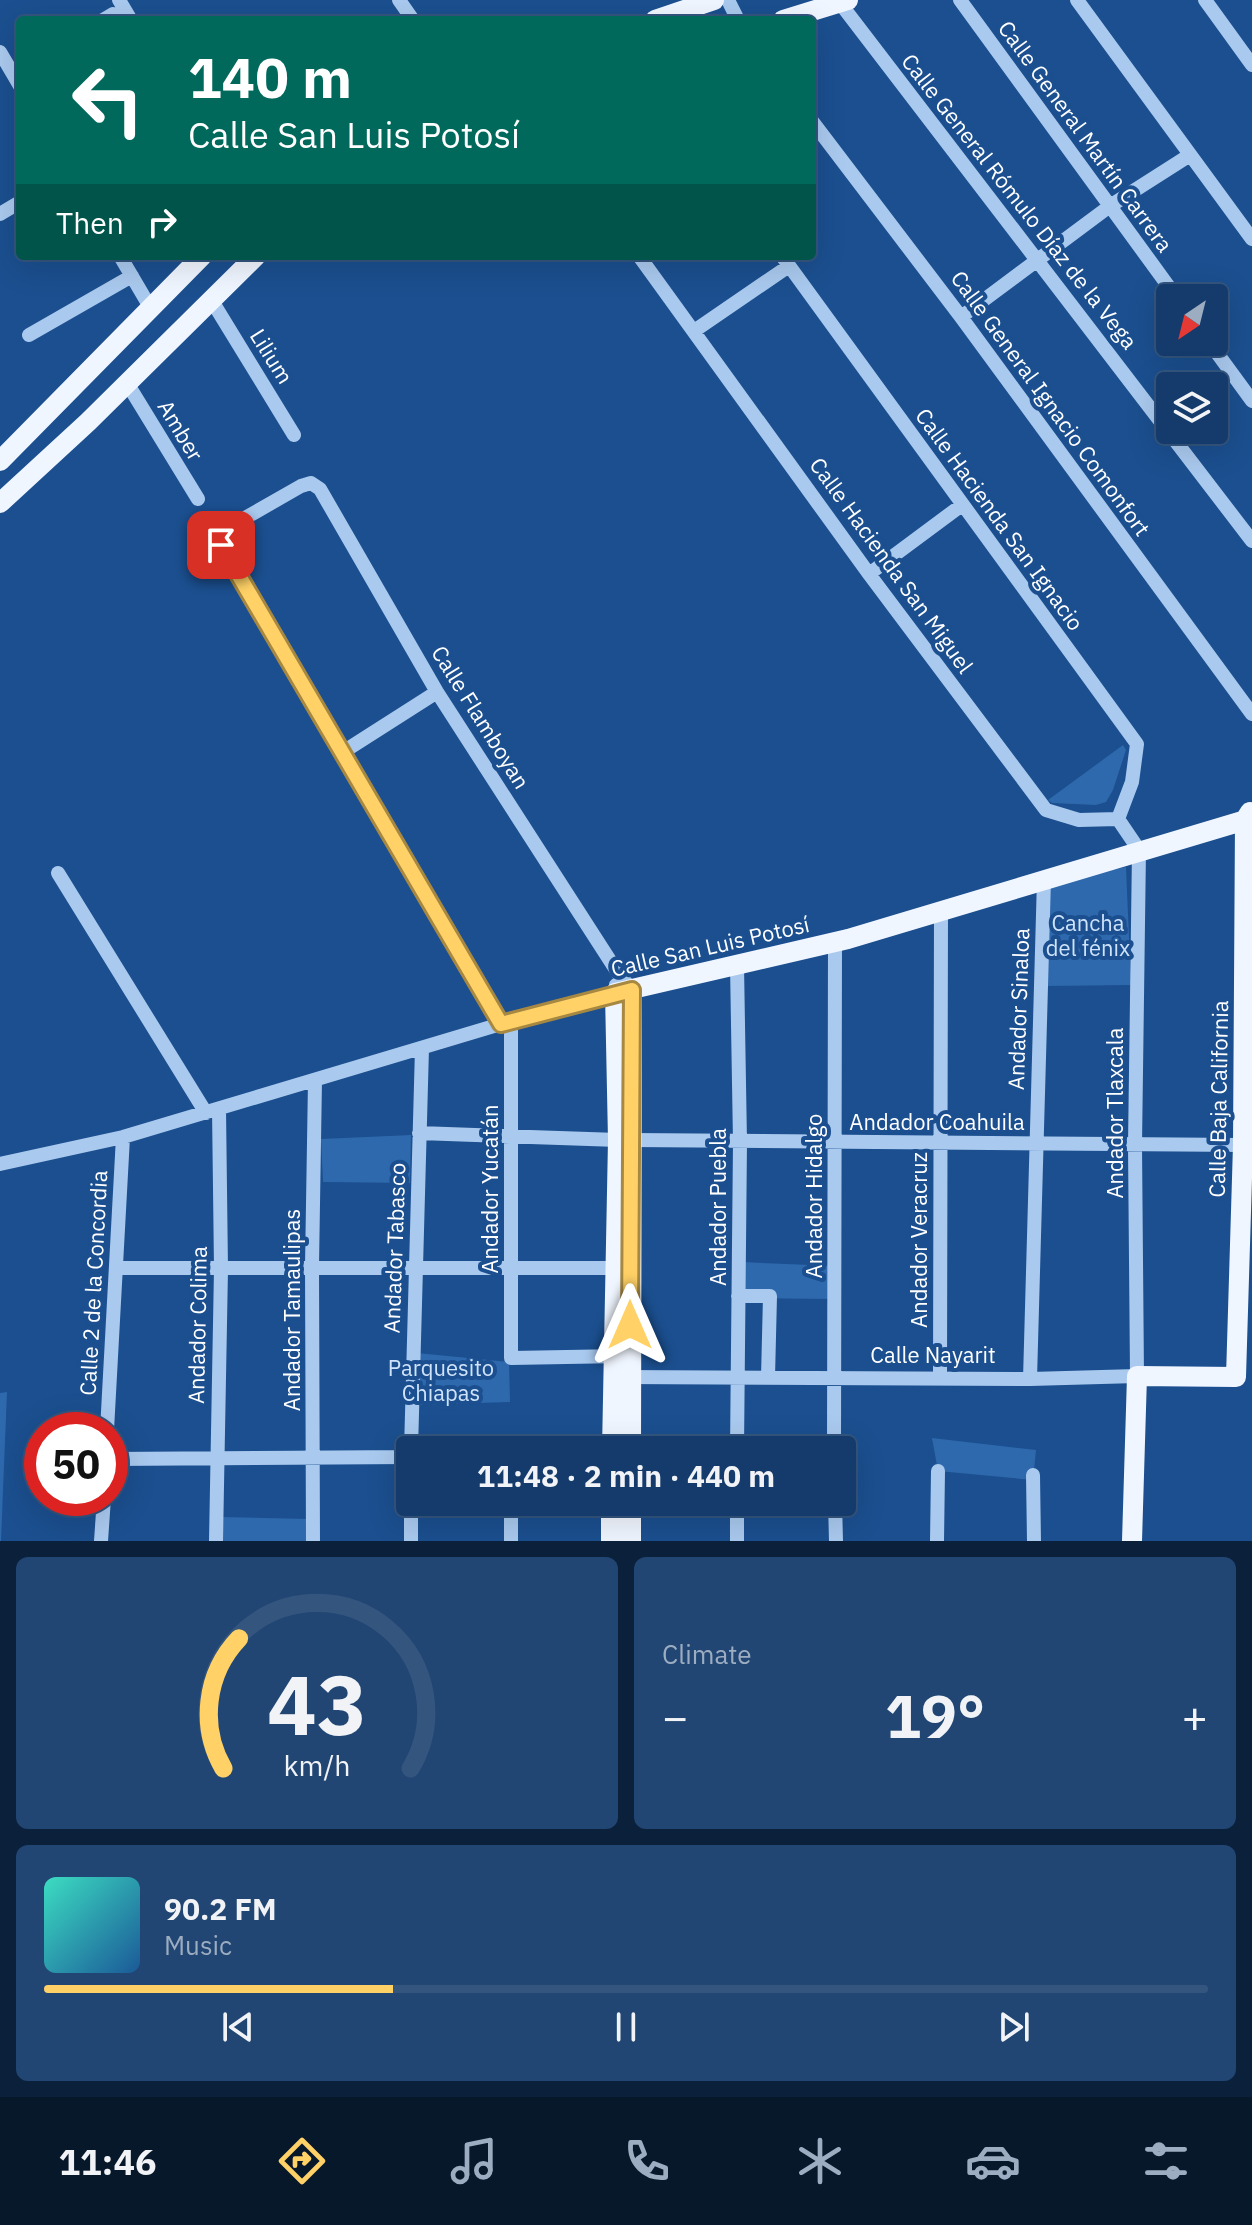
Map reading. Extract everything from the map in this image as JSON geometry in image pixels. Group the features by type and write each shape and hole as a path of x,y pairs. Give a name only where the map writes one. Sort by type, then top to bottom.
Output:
{"main road":[{"path":"667,16 714,0"},
{"path":"796,16 844,1"},
{"path":"0,461 198,260"},
{"path":"0,503 252,260"},
{"name":"Calle San Luis Potosí","path":"621,985 737,965 835,941 1250,816"},
{"name":"Calle Baja California","path":"1244,1377 1243,1145 1248,1096 1250,816"},
{"path":"614,1436 622,1366 625,1140 621,985"},
{"path":"625,1140 616,1268 630,1436"},
{"path":"1132,1541 1137,1376"},
{"name":"Calle Nayarit","path":"1137,1376 1244,1377"},
{"path":"611,1516 611,1541"},
{"path":"631,1516 631,1541"}],"street":[{"name":"Calle General Martín Carrera","path":"960,0 1167,284"},
{"path":"1077,0 1252,239"},
{"path":"1205,0 1252,65"},
{"name":"Calle General Rómulo Díaz de la Vega","path":"844,1 1252,541"},
{"path":"0,52 16,74"},
{"name":"Calle General Ignacio Comonfort","path":"816,126 961,317 1252,714"},
{"path":"961,317 1110,206 1190,155"},
{"path":"122,260 150,307"},
{"name":"Calle Hacienda San Miguel","path":"642,260 869,574 1046,810 1079,820 1118,819"},
{"path":"694,331 786,261"},
{"name":"Calle Hacienda San Ignacio","path":"786,261 1137,744 1132,782 1118,819"},
{"path":"29,335 132,276"},
{"name":"Lilium","path":"212,301 294,435"},
{"path":"1219,356 1252,401"},
{"name":"Amber","path":"127,383 198,499"},
{"name":"Calle Flamboyan","path":"343,752 221,545 222,534 231,526 311,483 320,489 437,692 621,985"},
{"path":"869,574 962,505"},
{"path":"437,692 343,752 506,1023"},
{"path":"1118,819 1139,850"},
{"name":"Andador Tlaxcala","path":"1137,1376 1135,1145 1139,850"},
{"path":"58,873 212,1111"},
{"name":"Andador Sinaloa","path":"1030,1379 1044,879"},
{"name":"Andador Veracruz","path":"940,1378 941,911"},
{"name":"Andador Hidalgo","path":"834,1436 835,941"},
{"name":"Andador Puebla","path":"737,965 740,1142 737,1436"},
{"name":"Calle San Luis Potosí","path":"0,1164 123,1137 506,1023 621,985"},
{"name":"Andador Yucatán","path":"506,1023 511,1135 511,1358"},
{"name":"Andador Tabasco","path":"411,1436 422,1048"},
{"name":"Andador Tamaulipas","path":"313,1541 315,1080"},
{"name":"Andador Colima","path":"212,1111 221,1269 216,1541"},
{"name":"Andador Coahuila","path":"419,1133 740,1142 1243,1145"},
{"name":"Calle 2 de la Concordia","path":"108,1412 123,1137"},
{"path":"116,1268 616,1268"},
{"path":"738,1296 770,1296 768,1377"},
{"name":"Calle Nayarit","path":"511,1358 739,1377 1030,1379 1137,1376"},
{"path":"128,1459 396,1457"},
{"path":"937,1541 938,1471"},
{"path":"1033,1475 1034,1541"},
{"path":"101,1541 103,1516"},
{"path":"411,1516 411,1541"},
{"path":"511,1516 511,1541"},
{"path":"737,1516 737,1541"},
{"path":"835,1516 836,1541"}],"green space":[{"path":"1123,745 1126,750 1106,802 1096,805 1052,803 1048,800"},
{"name":"Cancha del fénix","path":"1126,867 1131,985 1046,986 1049,884"},
{"path":"411,1135 410,1183 323,1182 321,1139"},
{"path":"741,1262 835,1266 835,1299 741,1298"},
{"name":"Parquesito Chiapas","path":"417,1353 509,1362 510,1402 416,1405"},
{"path":"7,1392 1,1541 0,1541 0,1393"},
{"path":"932,1438 1036,1450 1033,1480 938,1471"},
{"path":"220,1517 308,1519 307,1541 219,1541"}],"route":[{"path":"221,545 501,1024 632,990 630,1325"}]}
